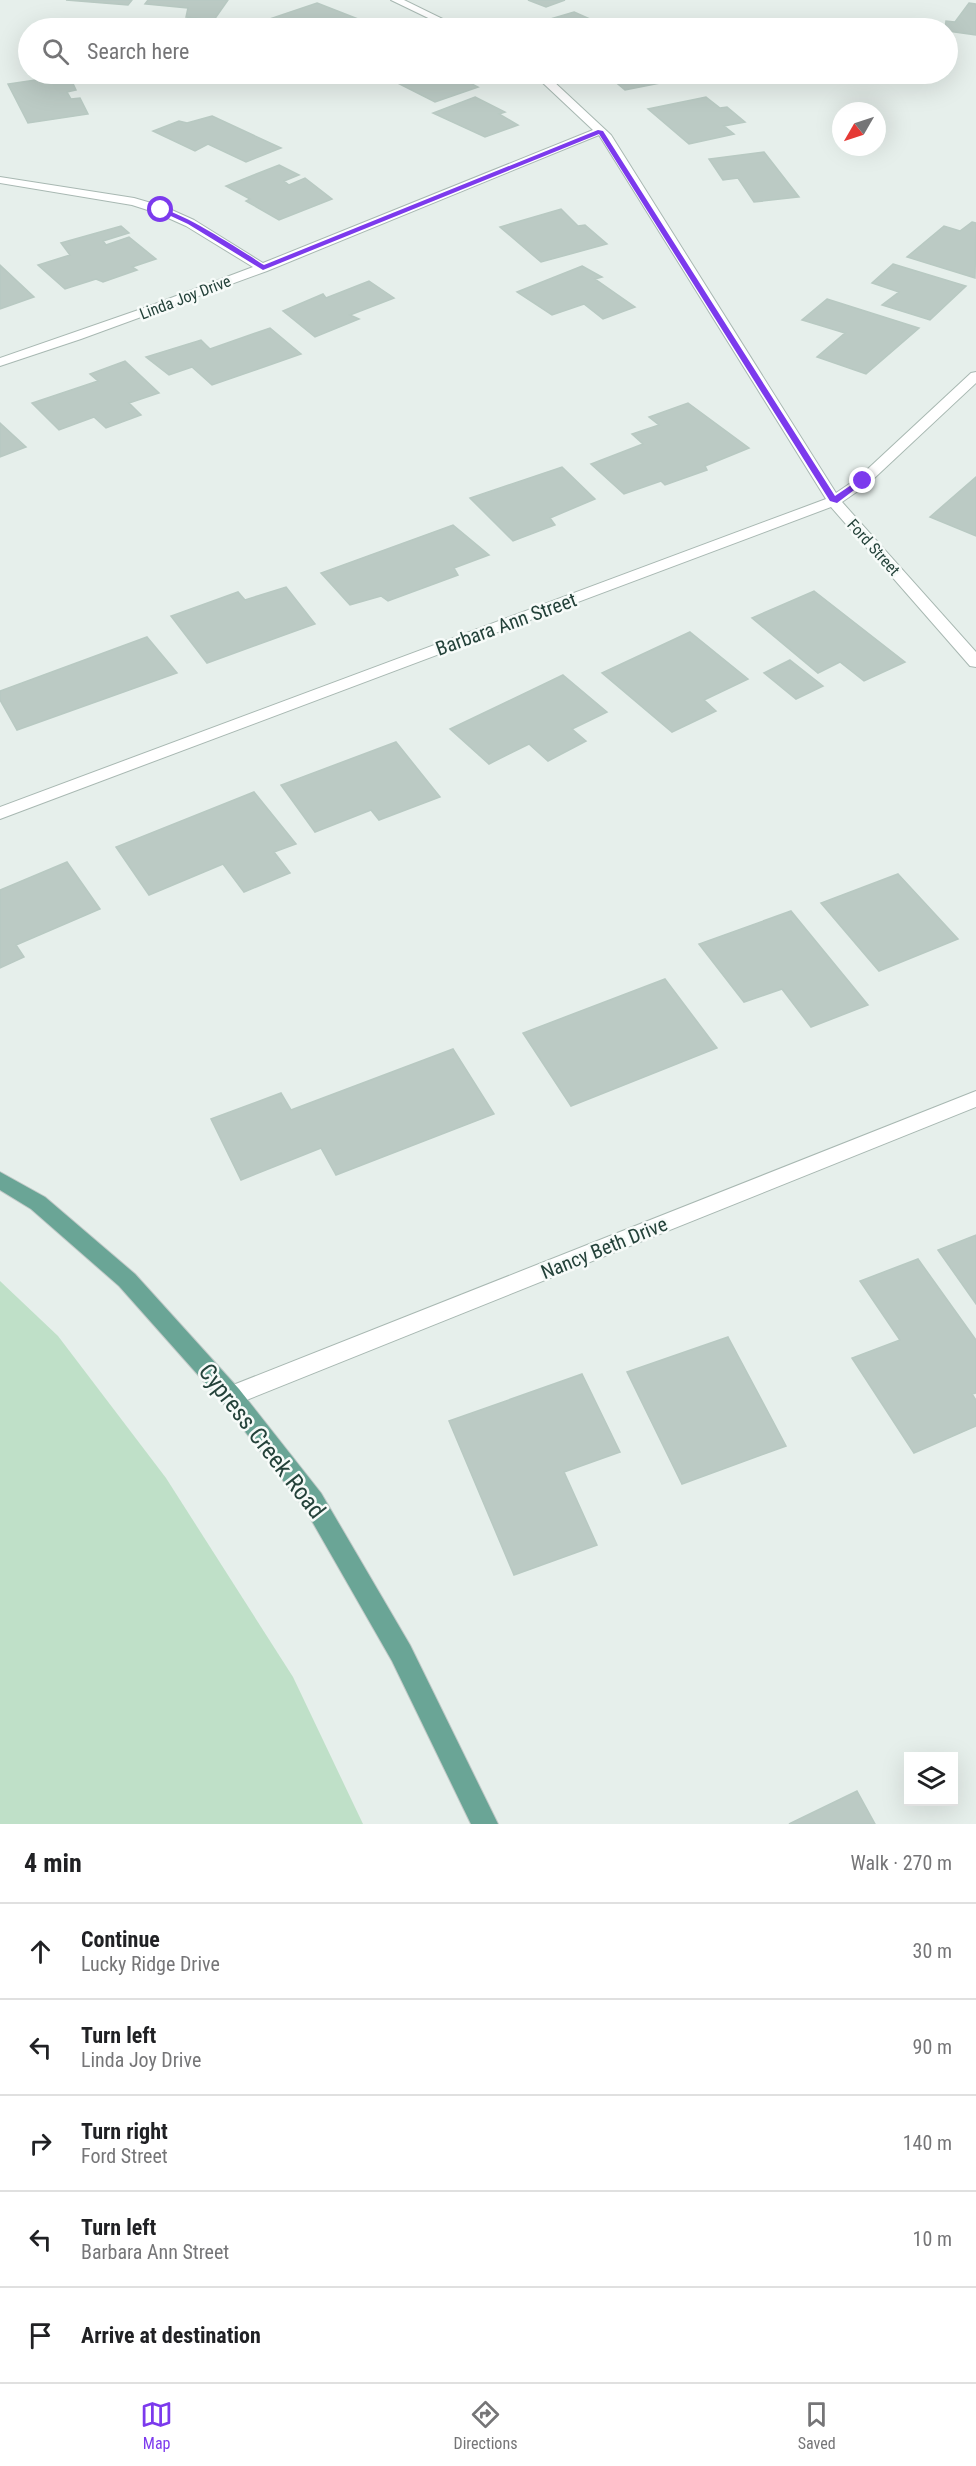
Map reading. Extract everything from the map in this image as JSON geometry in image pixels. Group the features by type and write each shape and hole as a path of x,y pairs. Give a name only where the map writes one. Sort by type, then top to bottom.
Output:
{"main road":[{"name":"Cypress Creek Road","path":"0,1180 38,1203 127,1281 231,1396 313,1501 401,1653 485,1824"}],"street":[{"path":"396,0 435,18"},
{"name":"Ford Street","path":"550,84 600,131 834,501 976,662"},
{"name":"Linda Joy Drive","path":"0,362 95,331 263,268 600,131"},
{"path":"0,180 134,202 161,210 190,223 263,268"},
{"name":"Barbara Ann Street","path":"0,813 834,501 863,481 976,376"},
{"name":"Nancy Beth Drive","path":"231,1396 976,1099"}],"green space":[{"path":"0,1281 58,1336 166,1478 293,1677 363,1824 0,1824"}],"building":[{"path":"66,0 132,0 128,5"},
{"path":"148,0 228,0 215,18 186,17 188,8 145,4"},
{"path":"528,0 565,0 546,7"},
{"path":"317,3 355,18 273,18"},
{"path":"969,3 976,4 976,35 958,32 958,18"},
{"path":"574,12 588,18 554,18"},
{"path":"8,84 73,84 76,90 67,92 71,99 80,98 88,114 28,123"},
{"path":"400,84 472,84 478,87 435,102"},
{"path":"618,84 655,84 625,90"},
{"path":"475,97 505,112 499,114 518,125 485,137 433,113"},
{"path":"706,97 720,108 727,107 745,122 724,126 734,134 689,144 648,109"},
{"path":"212,116 281,148 246,162 208,144 195,151 153,131 179,121 187,123"},
{"path":"764,152 799,197 754,202 738,178 723,180 709,159"},
{"path":"279,165 299,175 284,181 289,185 305,178 332,199 279,220 246,201 250,199 226,186"},
{"path":"561,209 578,226 585,225 607,244 541,262 500,227"},
{"path":"972,222 976,223 975,278 907,257 944,226 960,231"},
{"path":"121,226 129,233 103,241 106,245 129,237 156,259 132,267 137,270 103,282 96,279 65,289 38,265 70,255 61,243"},
{"path":"893,264 966,286 930,320 882,305 899,292 872,283"},
{"path":"0,265 34,297 0,309"},
{"path":"582,266 602,277 595,279 635,307 603,319 584,304 552,315 517,292"},
{"path":"369,281 394,298 350,315 359,319 315,337 283,311 323,294 326,298"},
{"path":"827,299 919,328 866,374 817,357 845,333 802,320"},
{"path":"270,328 301,354 212,385 192,367 169,375 146,357 201,340 210,349"},
{"path":"125,361 159,393 129,403 141,415 106,428 94,417 59,430 32,403 98,381 90,374"},
{"path":"688,403 749,448 705,466 707,470 665,485 661,481 624,494 591,464 643,444 632,434 659,425 649,417"},
{"path":"0,423 26,447 0,457"},
{"path":"562,467 595,499 550,518 555,525 513,541 470,498"},
{"path":"976,477 976,536 930,517"},
{"path":"453,525 489,555 454,568 458,575 388,601 381,596 350,605 321,573"},
{"path":"286,587 315,624 207,663 171,616 238,592 245,600"},
{"path":"814,591 905,662 864,681 840,662 818,673 752,618"},
{"path":"690,632 748,679 704,700 716,711 672,732 602,673"},
{"path":"147,637 177,673 17,730 0,700 0,691"},
{"path":"790,660 823,686 796,699 764,673"},
{"path":"563,675 607,712 572,729 586,741 548,761 529,744 489,764 450,729"},
{"path":"396,742 440,797 379,820 371,810 315,832 281,785"},
{"path":"254,792 296,844 274,852 290,873 244,892 223,864 149,895 116,847"},
{"path":"67,862 100,909 16,945 24,957 0,968 0,890"},
{"path":"898,874 958,939 879,971 821,903"},
{"path":"791,911 868,1005 811,1027 782,989 744,1002 699,944"},
{"path":"665,979 717,1048 571,1106 523,1033"},
{"path":"453,1049 494,1114 336,1175 321,1148 241,1180 211,1119 281,1093 291,1110"},
{"path":"976,1235 976,1304 938,1250"},
{"path":"918,1259 976,1340 976,1393 972,1394 976,1400 976,1426 914,1453 852,1358 900,1340 860,1281"},
{"path":"728,1337 786,1446 682,1484 627,1372"},
{"path":"582,1374 620,1452 564,1472 597,1545 514,1575 449,1421"},
{"path":"857,1791 875,1824 789,1824"}],"route":[{"path":"161,210 190,223 263,268 600,131 605,135 834,501 863,481"}]}
